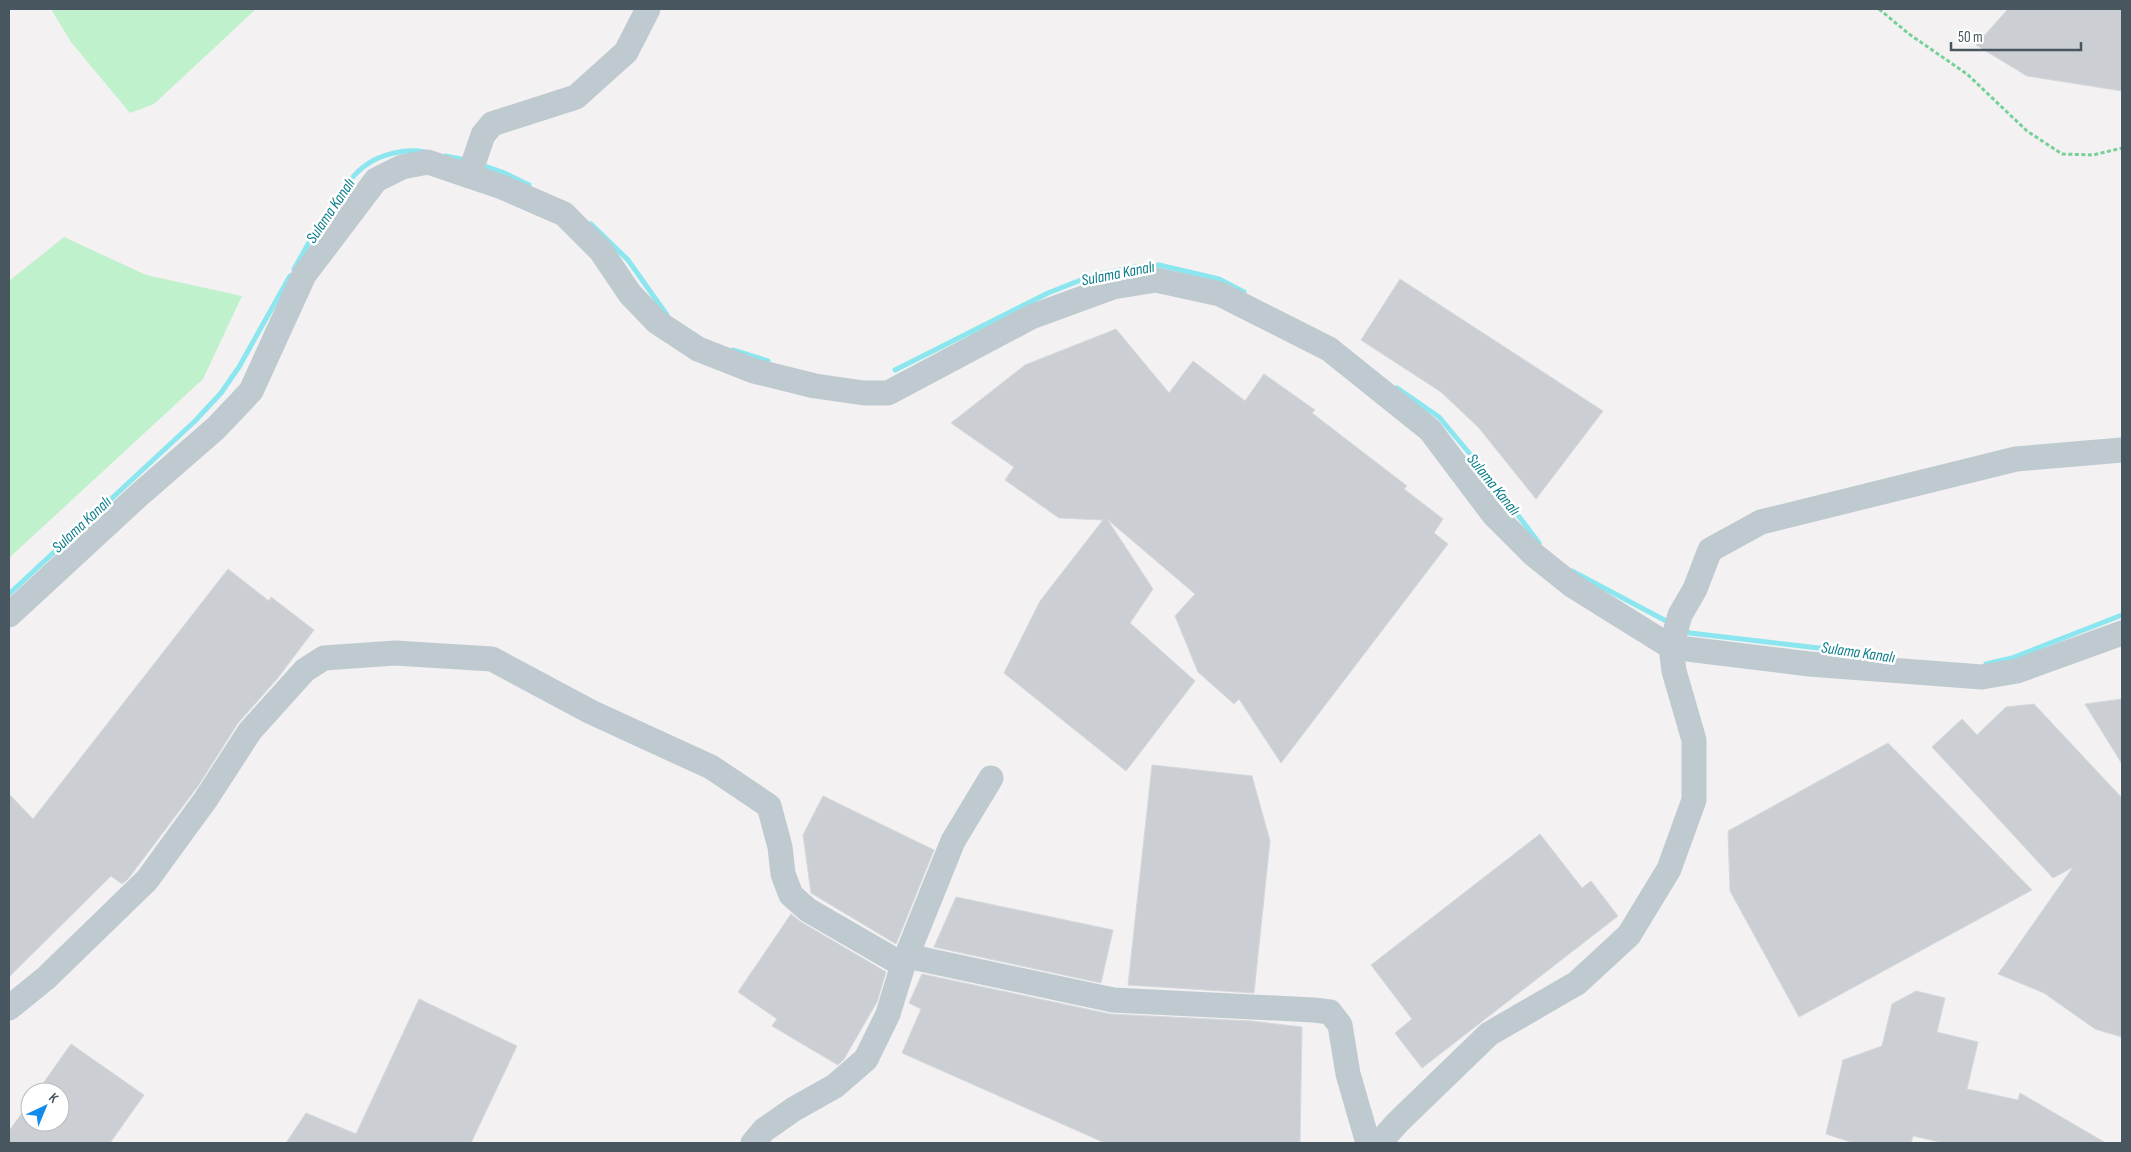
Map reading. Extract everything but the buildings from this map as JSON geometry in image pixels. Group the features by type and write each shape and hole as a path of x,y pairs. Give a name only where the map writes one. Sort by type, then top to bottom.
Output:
{"street":[{"path":"469,176 483,135 492,124 576,97 626,52 648,9"},
{"path":"9,615 139,495 216,428 251,390 304,275 376,180 402,167 428,162 502,186 564,214 601,251 630,294 658,322 698,349 754,371 815,386 864,393 888,393 1031,317 1113,287 1156,280 1220,294 1329,349 1430,430 1494,516 1533,554 1573,586 1671,647 1809,664 1982,677 2017,671 2122,633"},
{"path":"1380,1143 1398,1122 1489,1034 1577,982 1629,935 1669,869 1694,800 1694,740 1674,671 1671,647 1680,615 1695,589 1710,550 1761,522 2016,459 2122,450"},
{"path":"9,1008 46,978 147,880 206,799 250,731 306,670 324,658 396,653 492,659 591,712 711,767 769,806 780,848 783,874 791,895 808,910 905,960 1113,1000 1330,1012 1340,1025 1348,1074 1368,1143"},
{"path":"753,1143 764,1130 794,1108 835,1086 866,1059 888,1014 905,960 953,841 991,778"}],"path":[{"path":"1879,9 1909,34 1967,74 2027,131 2062,154 2093,155 2122,148"}],"green space":[{"path":"51,9 256,9 154,104 130,113 71,42"},
{"path":"64,237 146,275 242,296 203,379 9,558 9,281"}],"waterway":[{"name":"Sulama Kanalı","path":"294,269 327,213 357,173 372,161 387,155 402,151 425,152"},
{"name":"Sulama Kanalı","path":"445,156 466,160"},
{"name":"Sulama Kanalı","path":"479,164 502,172 529,185"},
{"name":"Sulama Kanalı","path":"591,224 628,260 667,315"},
{"name":"Sulama Kanalı","path":"895,370 1048,293 1091,276 1135,267 1159,265 1219,279 1244,292"},
{"name":"Sulama Kanalı","path":"9,594 195,421 221,393 239,367 290,276"},
{"name":"Sulama Kanalı","path":"733,350 768,361"},
{"name":"Sulama Kanalı","path":"1397,388 1439,417 1486,473 1539,543"},
{"name":"Sulama Kanalı","path":"1572,571 1670,623"},
{"name":"Sulama Kanalı","path":"1986,664 2012,658 2122,615"},
{"name":"Sulama Kanalı","path":"1682,629 1690,633 1894,658"}]}
